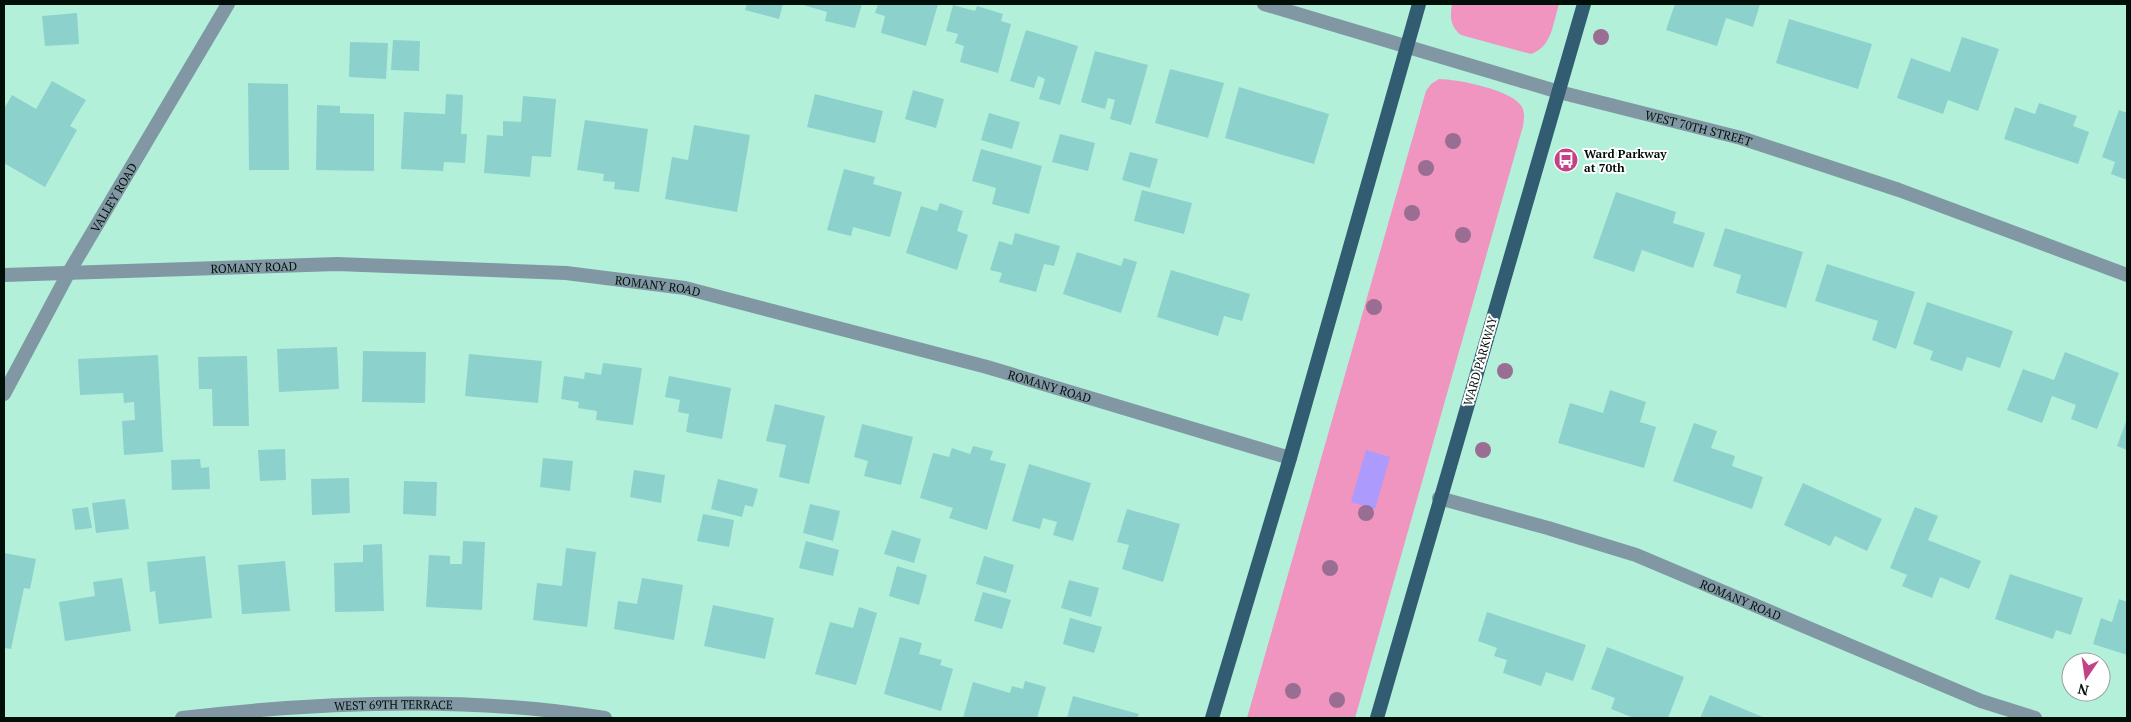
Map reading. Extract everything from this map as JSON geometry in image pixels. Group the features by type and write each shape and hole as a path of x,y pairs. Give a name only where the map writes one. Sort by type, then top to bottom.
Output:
{"main road":[{"path":"1212,718 1290,458 1419,4"},
{"name":"WARD PARKWAY","path":"1377,718 1584,4"}],"street":[{"name":"VALLEY ROAD","path":"4,394 69,272 228,4"},
{"name":"WEST 70TH STREET","path":"1264,4 1559,92 1741,138 1899,190 2127,275"},
{"name":"ROMANY ROAD","path":"4,275 337,264 566,273 685,288 987,368 1290,458"},
{"name":"ROMANY ROAD","path":"1440,498 1636,555 1981,701 2035,718"},
{"name":"WEST 69TH TERRACE","path":"182,718 338,706 454,705 568,712 605,718"}],"shaded area":[{"path":"1452,4 1559,4 1548,40 1538,51 1531,54 1461,35 1452,21"},
{"path":"1439,79 1471,83 1508,95 1522,107 1524,121 1355,718 1247,718 1426,91 1431,84"},
{"path":"1366,450 1390,457 1375,509 1351,502"}],"building":[{"path":"747,4 783,4 779,19 745,10"},
{"path":"800,4 862,4 855,28 825,21 827,12"},
{"path":"878,4 938,4 926,46 881,33 885,16 875,13"},
{"path":"1675,4 1760,4 1753,27 1726,18 1717,46 1666,30"},
{"path":"953,5 975,11 977,6 1003,14 1001,21 1011,24 998,73 960,62 964,46 955,43 958,34 946,31"},
{"path":"77,13 79,44 45,46 42,16"},
{"path":"1789,19 1872,44 1858,89 1776,63"},
{"path":"1026,30 1078,46 1060,105 1039,99 1045,79 1038,76 1034,88 1010,81"},
{"path":"1962,37 1999,49 1978,111 1948,100 1943,114 1897,98 1911,58 1950,72"},
{"path":"393,40 420,41 419,71 391,70"},
{"path":"350,42 388,43 386,79 349,77"},
{"path":"1095,51 1148,65 1131,125 1110,119 1115,100 1108,98 1105,109 1081,102"},
{"path":"1170,69 1224,83 1208,138 1155,123"},
{"path":"52,81 86,100 70,126 77,130 45,187 4,163 4,109 12,95 36,109"},
{"path":"248,83 288,84 289,170 249,170"},
{"path":"1239,87 1329,114 1314,164 1225,138"},
{"path":"913,90 944,99 936,128 905,119"},
{"path":"446,94 463,95 461,134 467,134 465,163 444,162 443,171 401,169 404,112 445,114"},
{"path":"815,94 883,111 875,143 807,127"},
{"path":"523,96 556,99 551,157 532,156 530,177 484,173 487,135 503,136 503,121 521,122"},
{"path":"2039,103 2077,116 2073,126 2089,132 2078,164 2004,139 2015,107 2035,114"},
{"path":"317,105 340,106 340,113 374,114 374,171 316,170"},
{"path":"2119,110 2127,113 2127,180 2111,174 2115,162 2102,157"},
{"path":"989,113 1020,122 1012,149 981,140"},
{"path":"585,120 648,129 639,192 614,189 615,182 603,181 604,174 577,170"},
{"path":"694,125 750,135 737,212 665,199 672,157 688,160"},
{"path":"1060,134 1095,143 1088,171 1052,162"},
{"path":"981,149 1042,166 1029,214 992,204 996,188 972,181"},
{"path":"1130,152 1158,159 1150,188 1122,180"},
{"path":"844,169 875,177 873,184 902,192 890,237 853,227 851,236 827,230"},
{"path":"1142,190 1192,203 1184,234 1134,221"},
{"path":"1616,192 1676,212 1673,223 1705,233 1693,268 1642,250 1634,272 1593,258"},
{"path":"940,203 963,211 957,231 968,235 957,270 906,253 921,206 937,211"},
{"path":"1725,228 1803,252 1786,308 1736,293 1741,275 1713,266"},
{"path":"1015,233 1060,246 1054,266 1044,264 1036,292 999,282 1002,273 990,270 999,241 1012,245"},
{"path":"1077,252 1121,266 1124,258 1137,262 1121,313 1063,294"},
{"path":"1827,264 1915,292 1896,349 1872,340 1878,321 1815,301"},
{"path":"1171,270 1250,294 1242,321 1224,316 1218,336 1157,317"},
{"path":"1927,302 2013,331 2000,368 1967,357 1962,371 1930,360 1933,351 1913,344"},
{"path":"337,347 339,389 279,392 277,349"},
{"path":"363,351 426,352 425,403 362,402"},
{"path":"2065,352 2119,373 2097,429 2071,419 2076,405 2052,396 2042,423 2007,410 2023,369 2054,380"},
{"path":"469,354 542,361 538,403 465,396"},
{"path":"158,355 163,452 124,455 122,421 135,420 134,402 124,403 123,393 80,395 78,359"},
{"path":"247,356 249,426 213,426 212,389 199,389 198,357"},
{"path":"603,363 642,368 633,425 596,420 597,411 578,408 579,402 561,399 564,376 584,379 585,372 601,375"},
{"path":"669,376 731,388 722,439 686,432 689,414 678,412 680,400 665,397"},
{"path":"1610,390 1646,402 1640,422 1656,427 1644,468 1558,443 1570,403 1603,413"},
{"path":"775,404 825,416 809,484 779,477 786,445 766,441"},
{"path":"2127,419 2127,450 2117,446"},
{"path":"1694,423 1717,431 1711,448 1735,456 1732,466 1763,477 1752,509 1673,481"},
{"path":"862,424 913,437 901,485 864,476 868,461 854,457"},
{"path":"973,446 993,451 990,460 1006,464 987,530 949,518 953,508 920,498 933,453 949,457 952,448 970,454"},
{"path":"285,449 286,480 260,481 258,450"},
{"path":"543,458 573,461 570,491 540,487"},
{"path":"200,459 201,468 209,467 210,489 172,490 171,460"},
{"path":"1029,464 1091,483 1073,541 1053,535 1057,522 1043,518 1040,529 1012,521"},
{"path":"634,470 665,475 661,503 630,497"},
{"path":"349,478 350,513 312,515 311,479"},
{"path":"718,479 758,489 753,507 745,505 742,517 711,509"},
{"path":"404,481 437,482 436,516 403,514"},
{"path":"1803,483 1882,519 1867,551 1835,536 1830,546 1784,525"},
{"path":"125,499 129,529 96,533 92,503"},
{"path":"810,504 840,511 833,541 803,533"},
{"path":"88,507 92,528 75,530 72,509"},
{"path":"1915,507 1938,516 1928,540 1981,561 1969,589 1940,577 1932,598 1902,586 1907,575 1890,568"},
{"path":"1127,509 1180,524 1163,582 1122,569 1129,545 1117,542"},
{"path":"703,514 734,520 729,547 697,541"},
{"path":"892,530 921,539 914,563 884,554"},
{"path":"463,541 485,542 482,610 426,607 429,555 450,556 450,564 462,564"},
{"path":"806,541 839,550 833,576 799,568"},
{"path":"382,544 384,611 335,612 334,563 363,562 363,545"},
{"path":"566,548 596,552 587,627 533,620 537,583 562,586"},
{"path":"4,553 36,559 30,589 24,588 11,649 4,648"},
{"path":"205,556 212,618 159,624 155,591 150,592 147,562"},
{"path":"984,556 1014,565 1006,593 976,584"},
{"path":"285,561 290,611 242,614 238,565"},
{"path":"897,566 927,575 919,605 889,596"},
{"path":"2010,574 2083,598 2071,635 2056,630 2053,639 1995,619"},
{"path":"122,578 131,631 65,641 59,602 95,596 93,582"},
{"path":"642,578 683,585 674,640 614,629 618,601 637,604"},
{"path":"1069,580 1099,588 1091,617 1061,608"},
{"path":"983,592 1011,600 1002,629 974,621"},
{"path":"2119,599 2127,602 2127,655 2093,644 2101,618 2112,622"},
{"path":"713,605 774,618 765,659 704,646"},
{"path":"859,607 877,613 856,685 815,674 830,622 853,628"},
{"path":"1487,612 1586,645 1573,681 1546,672 1541,686 1503,673 1507,660 1494,656 1497,648 1478,641"},
{"path":"1070,618 1102,627 1094,653 1063,644"},
{"path":"900,637 922,643 919,654 942,660 940,665 953,669 941,711 884,694"},
{"path":"1607,647 1684,677 1668,718 1634,718 1611,709 1615,698 1591,689"},
{"path":"1025,681 1046,687 1037,718 963,718 973,682 1010,693 1012,686 1023,689"},
{"path":"1710,695 1765,718 1700,718"},
{"path":"1073,696 1139,714 1137,718 1067,718"}],"place":[{"name":"Ward Parkway at 70th","path":"1566,160"}]}
